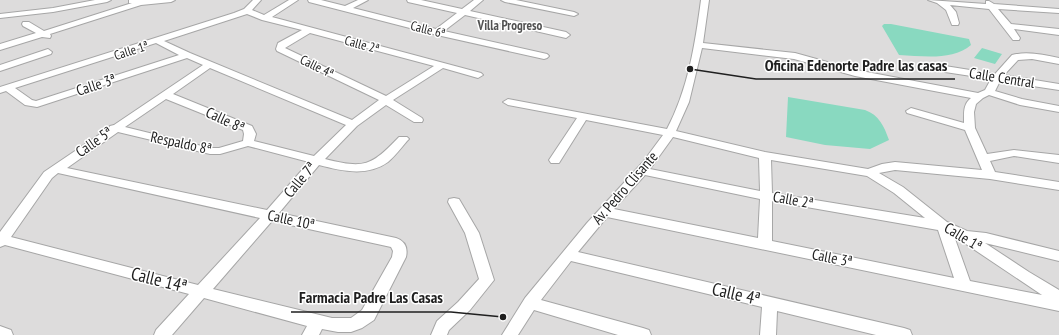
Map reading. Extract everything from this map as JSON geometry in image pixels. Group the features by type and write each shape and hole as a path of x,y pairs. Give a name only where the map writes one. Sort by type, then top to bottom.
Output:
{"street":[{"path":"0,16 26,14 68,4 107,0"},
{"path":"126,0 140,3"},
{"path":"0,47 46,36 140,3 171,0"},
{"name":"Calle 1ª","path":"4,89 158,41 247,11 257,0"},
{"path":"264,18 294,0"},
{"name":"Calle 6ª","path":"312,0 437,32 544,56"},
{"path":"347,8 364,0"},
{"path":"411,0 566,35"},
{"path":"437,32 479,0"},
{"path":"505,0 574,14"},
{"name":"Av. Pedro Clisante","path":"510,335 530,302 604,212 643,171 670,133 690,86 699,45 705,0"},
{"path":"985,0 993,6 1016,38"},
{"path":"935,1 1059,12"},
{"path":"935,1 951,8 953,11 955,24"},
{"name":"Calle 2ª","path":"247,11 264,18 478,75"},
{"path":"26,24 46,36"},
{"path":"1008,26 1059,32"},
{"name":"Calle 4ª","path":"309,30 281,45 280,49 386,100"},
{"path":"158,41 187,55 353,124"},
{"path":"699,45 795,56 855,73 984,94 1059,109"},
{"path":"0,68 48,52"},
{"name":"Calle 3ª","path":"4,89 29,103 37,104 187,55"},
{"path":"990,175 970,128 969,112 971,103 984,94 1014,57 1032,56 1059,61"},
{"name":"Calle 5ª","path":"1,240 48,175 55,169 210,64"},
{"name":"Calle 7ª","path":"162,335 270,215 317,160 353,124 386,100 442,65"},
{"name":"Calle Central","path":"944,69 1059,87"},
{"name":"Calle 8ª","path":"166,94 248,128 250,134 248,143 343,167 367,167 385,158 403,139"},
{"path":"386,100 418,120"},
{"name":"Calle 1ª","path":"508,102 670,133 764,156 870,173 885,179 916,202 943,226 965,236 1059,297"},
{"path":"911,111 970,128"},
{"path":"555,160 583,117"},
{"name":"Respaldo 8ª","path":"114,128 210,151 220,151 248,143"},
{"path":"984,158 1014,153 1059,159"},
{"path":"764,156 766,196 765,244"},
{"name":"Calle 1ª","path":"870,173 883,167 895,166 990,175 1059,186"},
{"name":"Calle 10ª","path":"55,169 396,243 401,251 399,257 368,315 362,321 352,325 314,329"},
{"name":"Calle 2ª","path":"643,171 766,196 943,226"},
{"path":"439,335 443,326 464,306 487,280 472,233 454,202"},
{"name":"Calle 3ª","path":"604,212 964,284 1059,305"},
{"path":"943,226 964,284"},
{"path":"965,236 986,238 1059,256"},
{"name":"Calle 14ª","path":"1,240 202,291 314,329"},
{"name":"Calle 4ª","path":"568,255 904,335"},
{"path":"530,302 548,309 643,335"},
{"path":"768,335 770,302"},
{"path":"0,334 5,335"}],"shaded area":[{"path":"0,0 1059,0 1059,335 0,335"}],"green space":[{"path":"884,24 891,24 969,39 971,45 963,50 946,55 899,55 882,26"},
{"path":"982,48 1002,54 995,64 974,58"},
{"path":"788,97 870,112 880,122 889,140 870,149 825,145 786,137"}],"place":[{"name":"Oficina Edenorte Padre las casas","path":"690,69"},
{"name":"Farmacia Padre Las Casas","path":"503,317"}],"district":[{"name":"Villa Progreso","path":"510,25"}]}
